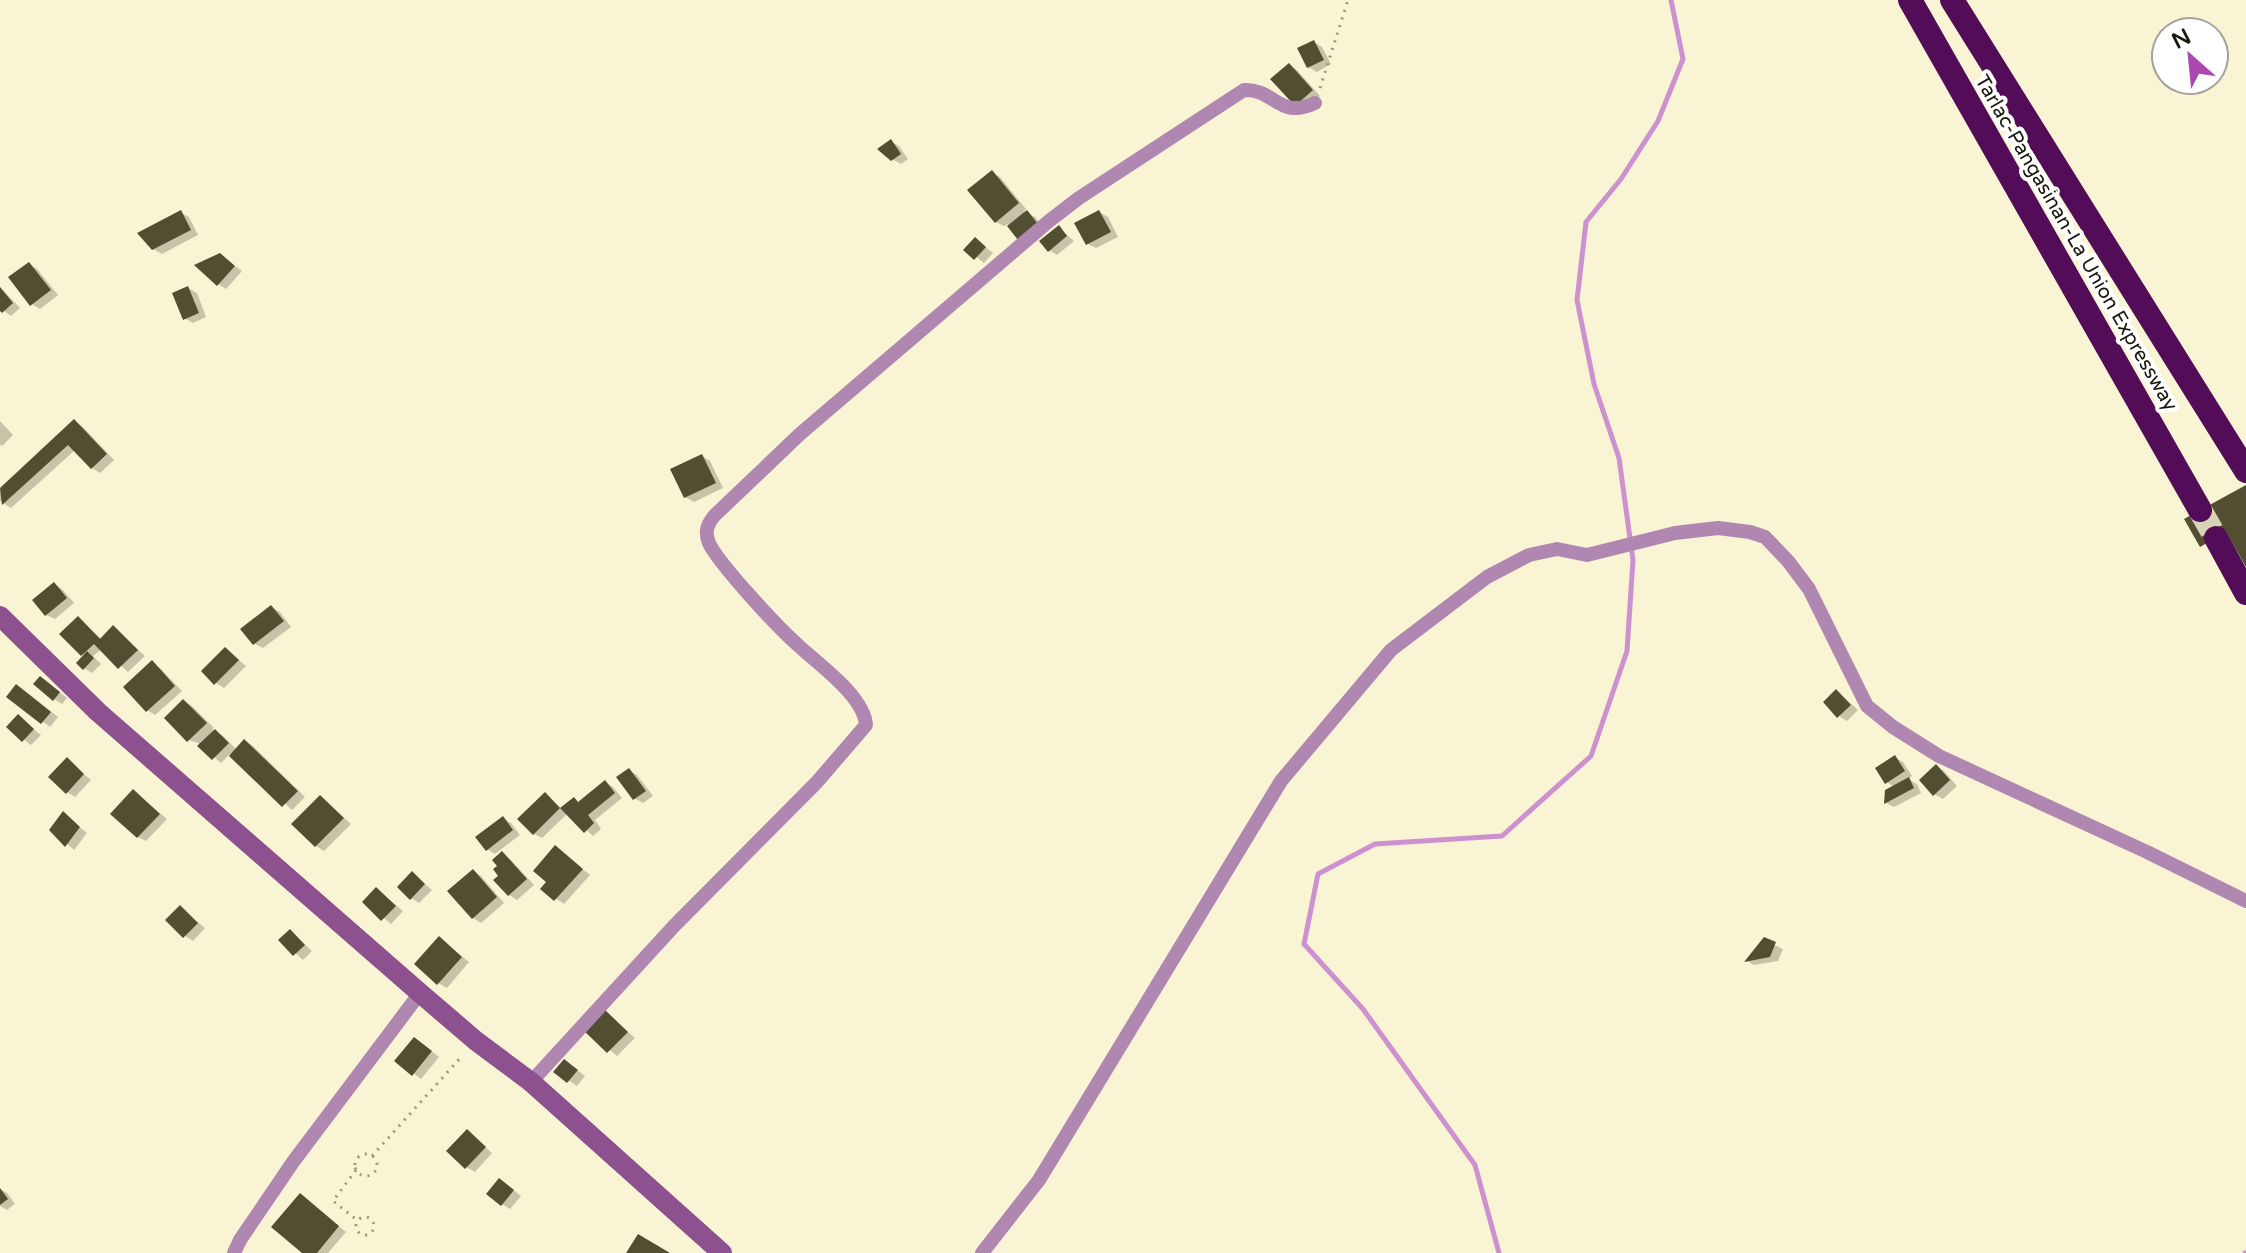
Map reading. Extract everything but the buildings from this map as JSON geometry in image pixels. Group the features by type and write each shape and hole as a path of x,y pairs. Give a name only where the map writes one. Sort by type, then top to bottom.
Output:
{"highway":[{"name":"Tarlac-Pangasinan-La Union Expressway","path":"1910,0 2200,510"},
{"name":"Tarlac-Pangasinan-La Union Expressway","path":"1952,0 2246,471"},
{"path":"2216,538 2246,593"}],"street":[{"path":"531,1082 674,926 817,782 866,725 863,713 831,671 798,645 722,562 709,543 707,533 708,524 715,515 867,375 1079,198 1244,90 1264,94 1287,108 1301,110 1315,103"},
{"path":"982,1253 1039,1180 1281,781 1391,650 1487,577 1529,555 1557,549 1587,555 1675,533 1718,528 1765,537 1809,589 1867,706 1893,727 1939,756 2246,901"},
{"path":"0,616 98,712 476,1041 531,1082 722,1253"},
{"path":"234,1253 293,1162 420,993"}],"path":[{"path":"1315,103 1348,0"},
{"path":"372,1156 476,1041"},
{"path":"356,1170 366,1175 372,1173 376,1164 372,1156 364,1154 358,1157 356,1170 333,1201 357,1220"},
{"path":"362,1217 371,1219 374,1223 372,1231 361,1234 356,1226 357,1220 362,1217"}],"waterway":[{"path":"1499,1253 1475,1165 1363,1009 1304,944 1318,874 1375,844 1502,836 1591,756 1627,651 1633,560 1619,458 1594,384 1577,300 1586,222 1621,179 1658,121 1683,59 1671,0"}],"tunnel":[{"path":"2200,510 2216,538"}]}
